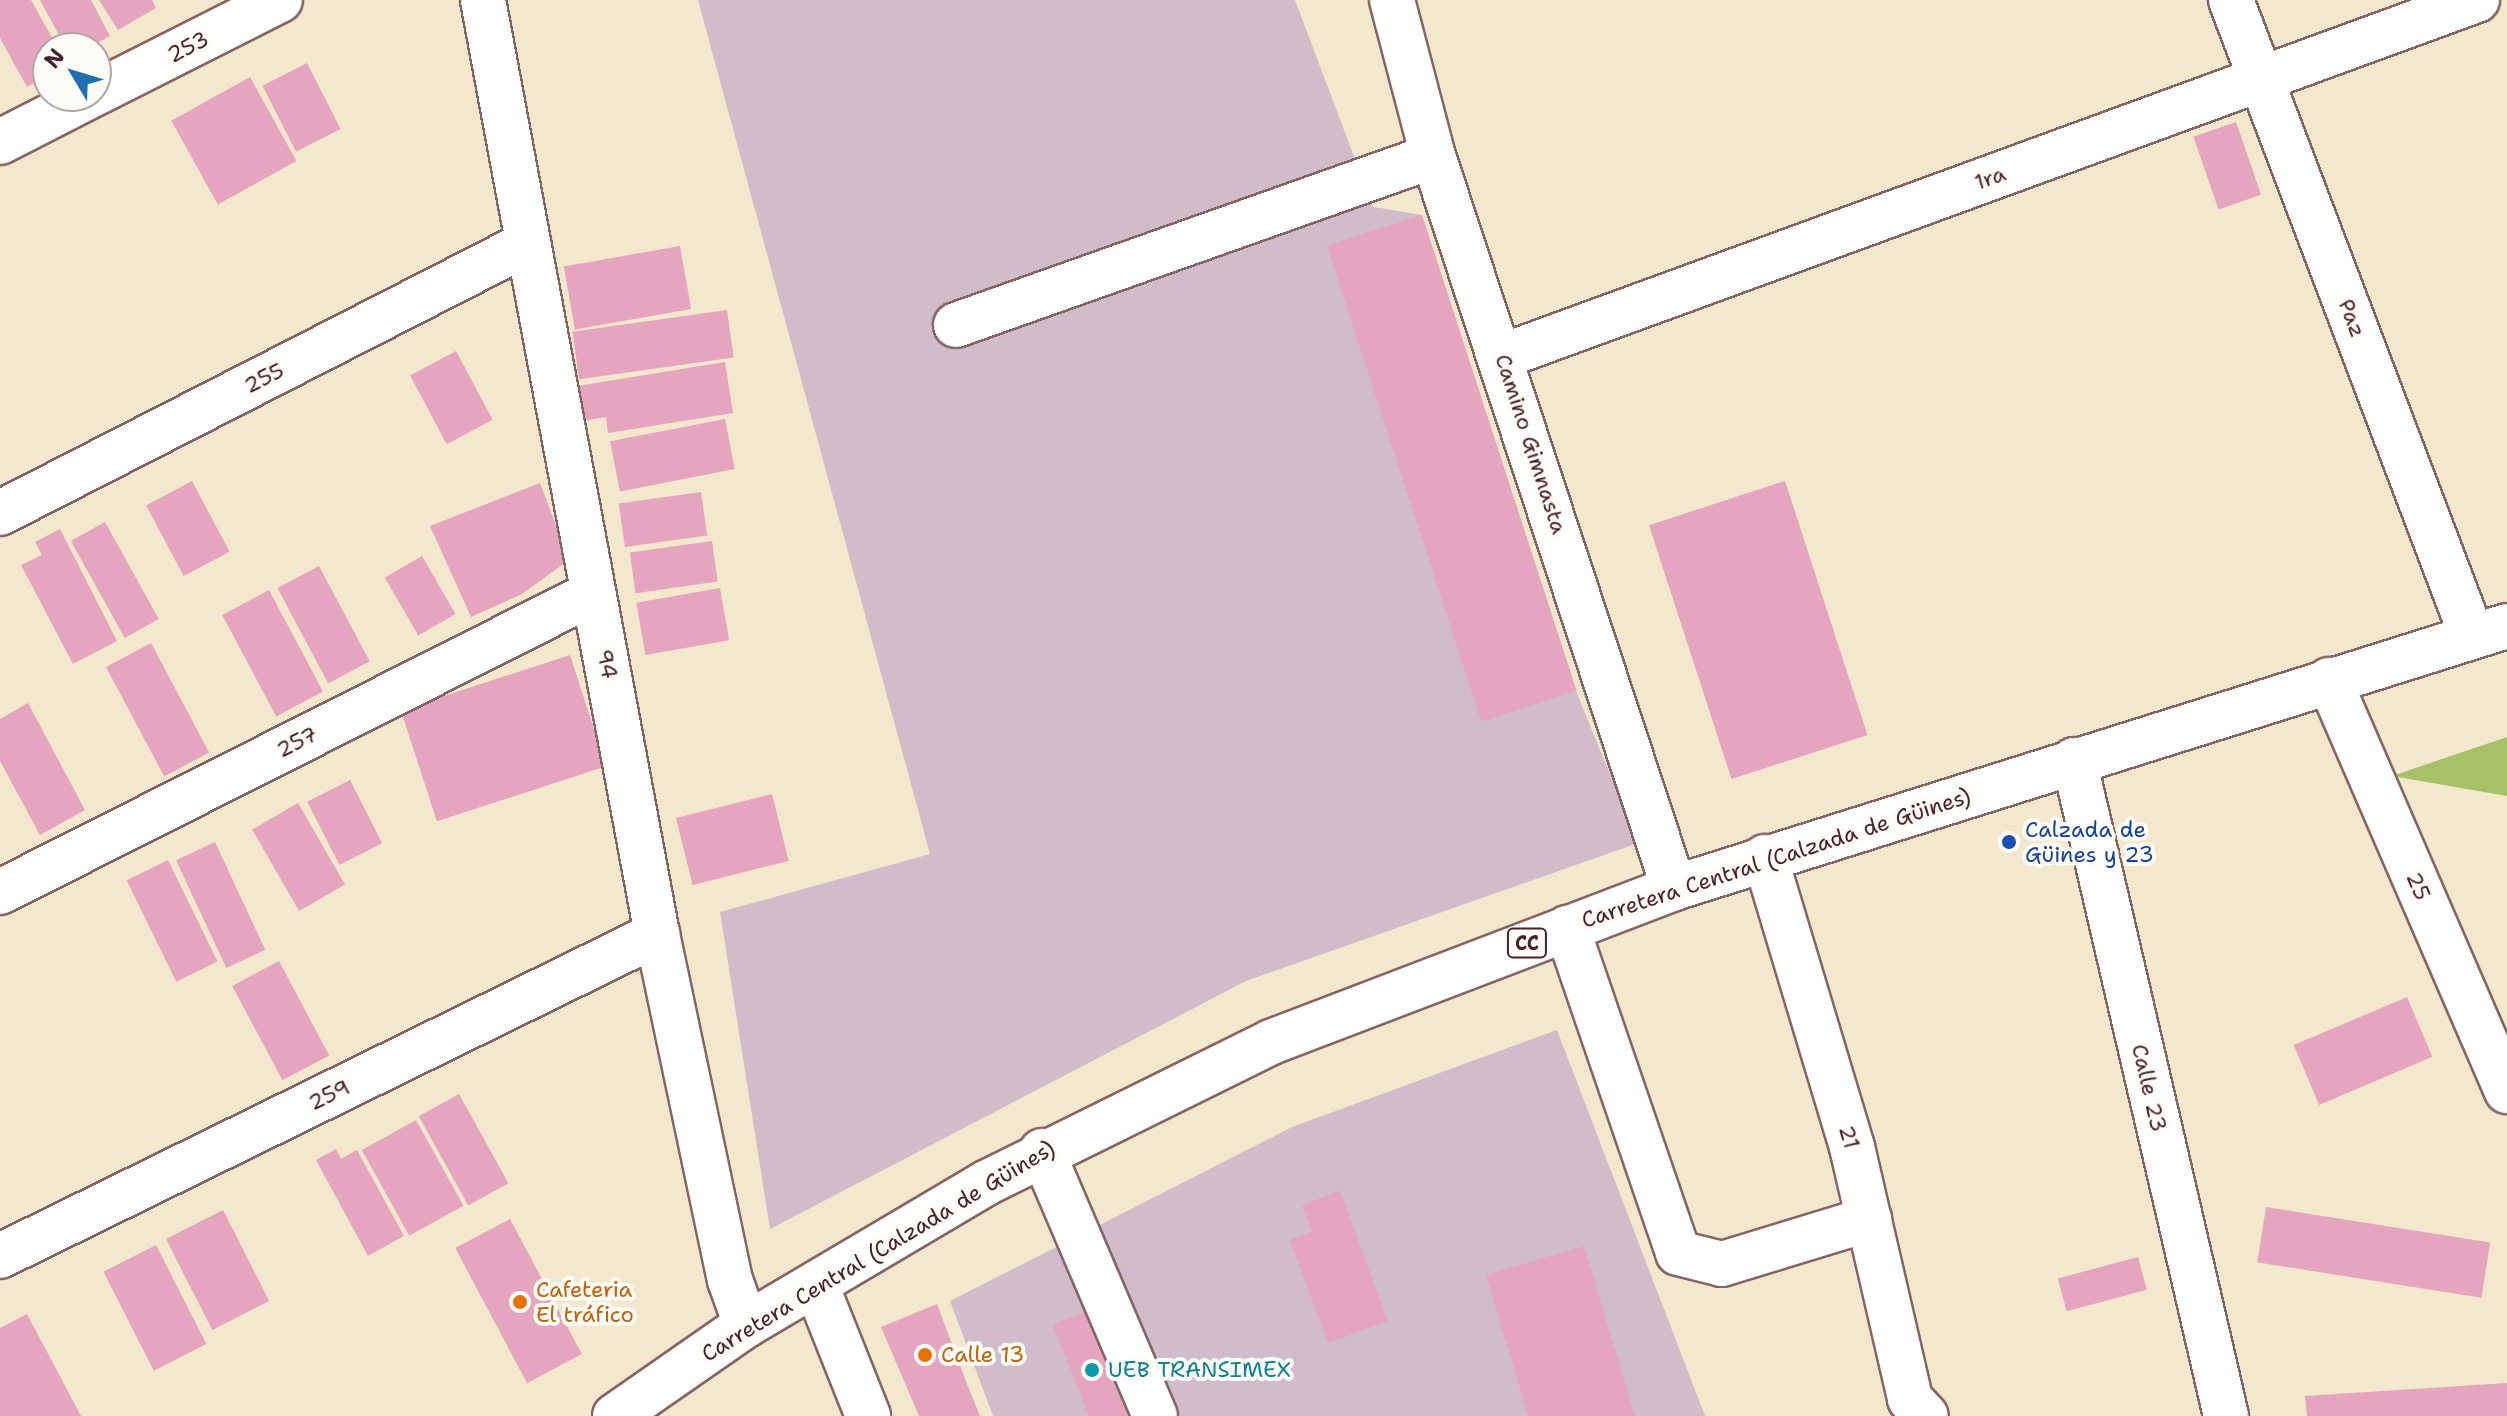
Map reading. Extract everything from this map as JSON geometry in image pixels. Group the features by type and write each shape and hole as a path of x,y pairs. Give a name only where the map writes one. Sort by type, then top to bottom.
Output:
{"street":[{"name":"253","path":"112,85 280,0"},
{"name":"94","path":"483,0 657,934 730,1280 746,1325"},
{"name":"Camino Gimnasta","path":"1392,0 1433,156 1503,356 1674,888"},
{"name":"Paz","path":"2231,0 2489,631"},
{"name":"1ra","path":"1503,356 2477,0"},
{"path":"0,142 59,112"},
{"path":"956,325 1433,156"},
{"name":"255","path":"0,513 528,243"},
{"name":"257","path":"0,892 593,593"},
{"name":"Carretera Central (Calzada de Güines)","path":"615,1416 746,1325 1042,1151 1271,1042 1567,928 1765,857 2489,631"},
{"name":"25","path":"2329,680 2507,1091"},
{"name":"Calle 23","path":"2074,760 2226,1416"},
{"name":"21","path":"1765,857 1869,1219 1910,1399 1926,1416"},
{"path":"1567,928 1678,1253 1722,1264 1869,1219"},
{"name":"259","path":"0,1256 657,934"},
{"path":"1042,1151 1155,1416"},
{"path":"816,1285 868,1416"}],"shaded area":[{"path":"698,0 1295,0 1373,207 1422,215 1576,691 1638,843 1246,981 770,1229 720,912 930,854"},
{"path":"1557,1030 1705,1416 993,1416 950,1301 1292,1127"}],"green space":[{"path":"2507,737 2507,796 2392,776"}],"building":[{"path":"0,0 31,0 49,32 32,32 32,84 27,87 0,38"},
{"path":"40,0 91,0 108,32 57,32"},
{"path":"99,0 152,0 156,8 118,30"},
{"path":"307,63 341,129 296,152 262,86"},
{"path":"250,77 297,161 218,205 171,121"},
{"path":"2236,122 2261,195 2219,209 2193,137"},
{"path":"1422,215 1577,691 1481,721 1327,246"},
{"path":"680,246 691,309 575,330 564,266"},
{"path":"727,310 734,358 579,379 573,332"},
{"path":"456,351 493,420 447,444 410,375"},
{"path":"725,362 733,413 608,433 606,417 582,421 577,386"},
{"path":"725,419 735,469 620,491 610,441"},
{"path":"192,481 230,552 184,576 146,505"},
{"path":"1785,481 1868,735 1732,779 1649,525"},
{"path":"540,483 569,560 522,594 471,617 430,526"},
{"path":"701,492 707,536 625,547 619,504"},
{"path":"105,522 159,619 125,638 71,541"},
{"path":"60,529 117,641 73,664 21,565 42,555 35,542"},
{"path":"712,541 718,582 636,593 630,553"},
{"path":"422,556 456,614 418,636 385,578"},
{"path":"319,566 370,661 328,683 278,588"},
{"path":"720,588 729,640 645,655 636,603"},
{"path":"269,590 323,692 276,716 222,615"},
{"path":"151,643 209,752 164,776 106,667"},
{"path":"570,655 606,766 437,821 401,710"},
{"path":"28,703 85,810 40,835 0,761 0,719"},
{"path":"350,780 382,843 339,865 307,802"},
{"path":"772,794 789,861 693,885 676,818"},
{"path":"298,803 345,884 299,911 252,829"},
{"path":"215,842 265,950 226,968 176,860"},
{"path":"168,860 218,962 176,982 127,880"},
{"path":"279,961 329,1055 282,1080 232,986"},
{"path":"2407,997 2432,1057 2319,1105 2294,1045"},
{"path":"459,1094 508,1183 468,1206 419,1116"},
{"path":"416,1120 464,1206 409,1236 362,1150"},
{"path":"336,1149 341,1159 357,1150 404,1236 368,1256 316,1160"},
{"path":"1340,1191 1388,1321 1328,1343 1290,1240 1312,1232 1302,1205"},
{"path":"2266,1207 2490,1243 2481,1298 2257,1262"},
{"path":"223,1210 269,1301 212,1330 166,1239"},
{"name":"Cafeteria El tráfico","path":"510,1219 582,1354 527,1383 455,1248"},
{"path":"156,1245 206,1344 154,1371 103,1272"},
{"path":"1584,1246 1635,1416 1528,1416 1486,1275"},
{"path":"2138,1257 2147,1290 2067,1311 2058,1278"},
{"name":"Calle 13","path":"937,1304 980,1416 919,1416 881,1327"},
{"name":"UEB TRANSIMEX","path":"1089,1310 1132,1416 1089,1416 1053,1325"},
{"path":"27,1314 81,1416 0,1416 0,1328"},
{"path":"2507,1383 2507,1416 2307,1416 2305,1396"}],"place":[{"name":"Calzada de Güines y 23","path":"2009,842"},
{"name":"Cafeteria El tráfico","path":"520,1302"},
{"name":"Calle 13","path":"925,1355"},
{"name":"UEB TRANSIMEX","path":"1092,1370"}]}
